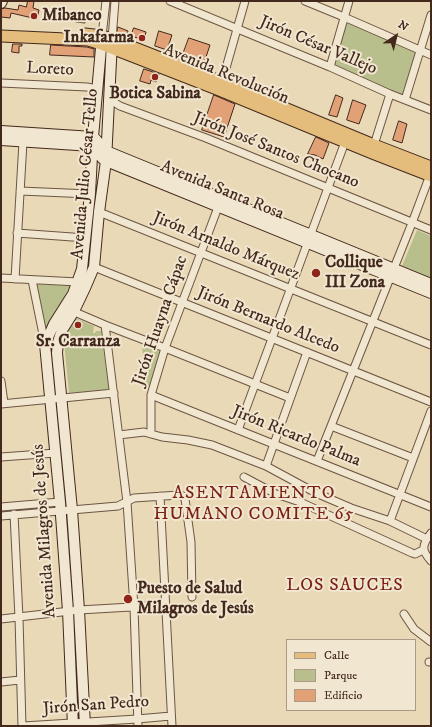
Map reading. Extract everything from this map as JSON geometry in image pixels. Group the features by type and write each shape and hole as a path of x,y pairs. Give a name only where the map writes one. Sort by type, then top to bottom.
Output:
{"main road":[{"name":"Avenida Revolución","path":"1,28 91,34 219,90 345,142 431,173"},
{"name":"Avenida Revolución","path":"1,36 107,42 222,82 374,145 431,173"}],"street":[{"name":"Avenida Julio César Tello","path":"47,339 86,288 94,267 106,156 109,99 106,1"},
{"name":"Avenida Julio César Tello","path":"58,342 82,269 90,194 97,89 115,1"},
{"name":"Jirón César Vallejo","path":"170,1 330,66 390,94 431,110"},
{"path":"222,82 245,1"},
{"path":"305,1 431,55"},
{"path":"330,66 349,1"},
{"path":"406,100 431,15"},
{"name":"Loreto","path":"1,83 87,87 97,89"},
{"path":"374,145 390,94"},
{"name":"Jirón José Santos Chocano","path":"109,99 120,106 206,138 431,230"},
{"path":"1,131 93,141"},
{"path":"1,140 23,142 93,141"},
{"name":"Avenida Santa Rosa","path":"93,141 95,148 102,159 106,156 220,202 392,273 431,293"},
{"path":"15,279 23,142"},
{"path":"238,430 345,142"},
{"path":"317,461 431,173"},
{"path":"20,191 90,194"},
{"name":"Jirón Huayna Cápac","path":"151,434 151,395 165,348 220,202"},
{"name":"Jirón Arnaldo Márquez","path":"99,212 431,345"},
{"path":"17,233 86,238"},
{"name":"Jirón Bernardo Alcedo","path":"94,267 431,402"},
{"name":"Avenida Santa Rosa","path":"392,273 431,284"},
{"path":"1,278 78,282"},
{"path":"32,280 47,339"},
{"path":"69,309 105,325 290,398"},
{"path":"105,325 127,502 134,607 138,723"},
{"name":"Avenida Milagros de Jesús","path":"47,339 68,611 73,724"},
{"name":"Avenida Milagros de Jesús","path":"58,342 57,353 72,510 85,724"},
{"path":"266,466 307,352"},
{"path":"1,381 3,404 114,393"},
{"name":"Jirón Ricardo Palma","path":"151,395 431,507"},
{"path":"390,521 431,411"},
{"path":"331,426 413,458"},
{"path":"119,435 144,432 162,437 212,445 266,466 316,493 352,508 429,536 424,544 423,550 425,555 431,561"},
{"path":"1,457 56,453"},
{"path":"244,476 276,494 300,502 412,554 423,550"},
{"path":"160,496 172,726"},
{"path":"1,506 60,506 72,510 118,506 134,498 183,496 185,499 191,542 192,596"},
{"path":"1,516 60,506"},
{"path":"14,514 22,726"},
{"path":"1,619 79,610 166,605"},
{"path":"404,614 414,629 431,642"},
{"path":"1,682 20,680"},
{"name":"Jirón San Pedro","path":"22,726 138,723 171,716"}],"green space":[{"path":"346,22 417,51 403,96 333,64"},
{"path":"417,230 431,236 431,278 402,266"},
{"path":"36,284 70,286 46,332"},
{"path":"75,318 94,326 93,333 96,331 101,331 109,390 69,393 64,342 67,330"},
{"path":"142,345 161,351 149,391 145,389"}],"building":[{"path":"28,1 34,1 33,8 39,10 37,19 11,13 10,18 1,17 1,9 5,8 18,10 19,5 26,7"},
{"path":"77,14 86,15 85,23 76,22"},
{"path":"118,27 128,31 126,37 117,34"},
{"path":"134,28 146,32 144,40 131,36"},
{"path":"159,31 172,35 167,50 155,46"},
{"path":"189,38 210,45 204,63 182,57"},
{"path":"13,44 22,44 22,46 19,46 19,53 12,52"},
{"path":"51,45 87,47 94,49 94,57 50,55"},
{"path":"144,69 159,74 156,82 151,80 150,84 140,81"},
{"path":"214,95 235,104 224,137 202,130"},
{"path":"336,95 343,98 337,117 329,115"},
{"path":"353,100 366,105 359,124 347,120"},
{"path":"399,121 407,124 402,143 393,140"},
{"path":"316,137 329,143 323,159 315,155 308,154"}],"place":[{"name":"Mibanco","path":"34,16"},
{"name":"Inkafarma","path":"142,38"},
{"name":"Botica Sabina","path":"155,77"},
{"name":"Collique III Zona","path":"316,273"},
{"name":"Sr. Carranza","path":"78,325"},
{"name":"Puesto de Salud Milagros de Jesús","path":"128,599"}],"district":[{"name":"ASENTAMIENTO HUMANO COMITE 65","path":"254,504"},
{"name":"LOS SAUCES","path":"345,586"}]}
